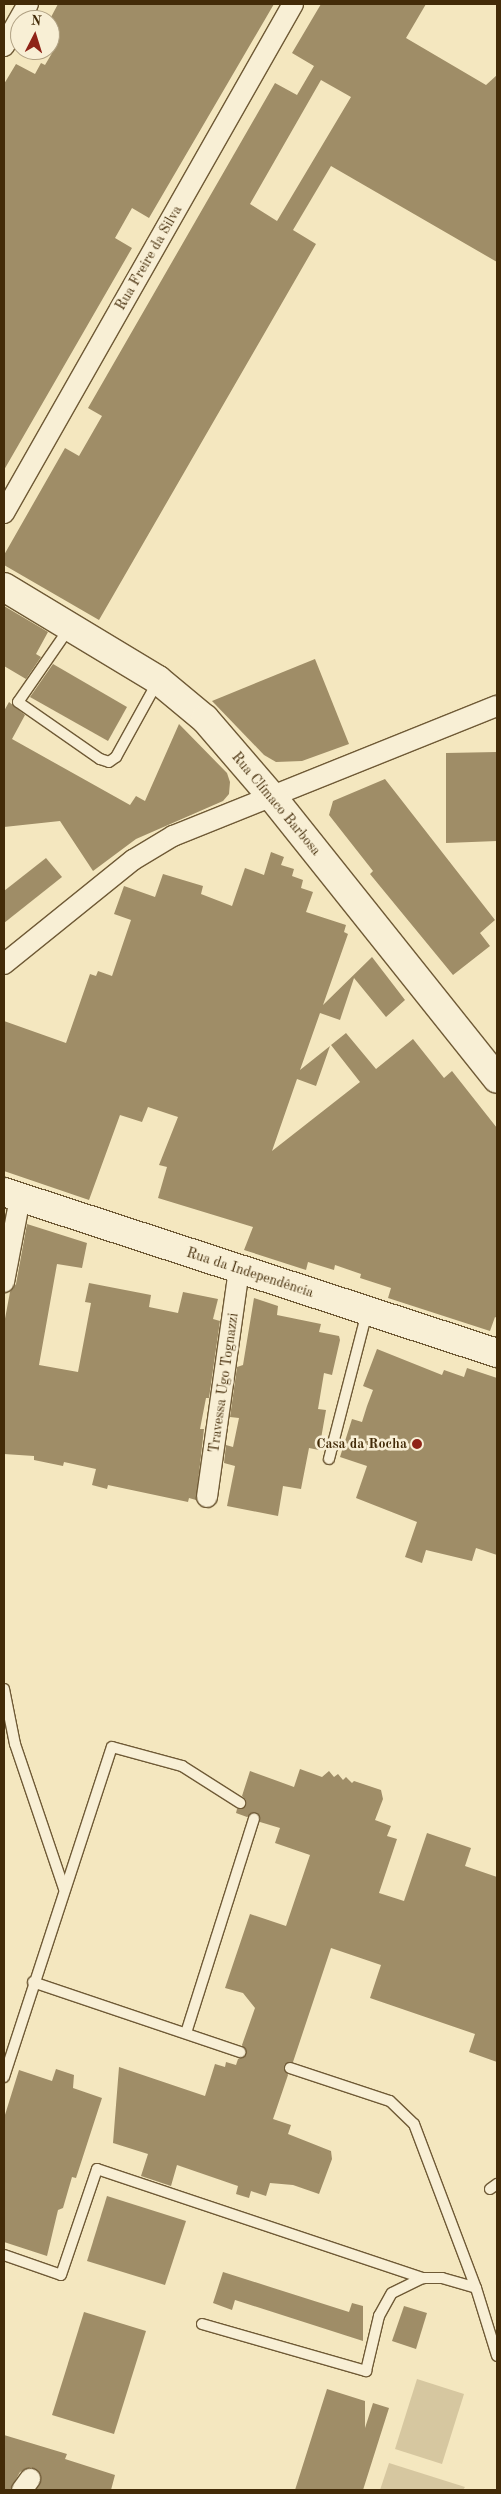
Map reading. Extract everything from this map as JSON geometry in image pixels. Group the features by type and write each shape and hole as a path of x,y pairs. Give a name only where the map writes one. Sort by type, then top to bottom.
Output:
{"main road":[{"name":"Rua Clímaco Barbosa","path":"4,587 158,680 204,719 273,798 495,1073"},
{"name":"Rua da Independência","path":"12,1195 497,1353"}],"street":[{"path":"6,38 28,4"},
{"name":"Rua Freire da Silva","path":"4,513 293,4"},
{"path":"4,964 133,860 173,836 273,798 497,706"},
{"path":"4,1282 12,1195"},
{"name":"Travessa Ugo Tognazzi","path":"208,1497 239,1270"}],"lane":[{"path":"70,626 18,702 100,759 109,762 116,757 158,680"},
{"path":"329,1459 367,1311"},
{"path":"4,1689 14,1744 64,1889"},
{"path":"4,2077 33,1982 112,1747 182,1766 240,1802"},
{"path":"186,2033 254,1819"},
{"path":"33,1982 240,2052"},
{"path":"290,2068 390,2101 403,2110 414,2124 476,2288 497,2356"},
{"path":"4,2255 61,2275 97,2169 423,2278 442,2278 476,2288"},
{"path":"202,2324 366,2371 380,2316 392,2293 423,2278"}],"shaded area":[{"path":"417,2379 464,2394 442,2464 395,2449"},
{"path":"389,2463 465,2487 463,2490 380,2490"}],"building":[{"path":"58,4 274,4 149,218 132,208 115,238 132,248 4,470 4,84 16,64 35,74 41,63 45,65 48,60 60,60 60,10 55,10"},
{"path":"321,4 426,4 406,38 486,85 497,75 497,262 331,166 293,230 316,244 99,620 4,565 4,555 65,448 79,456 102,416 88,408 275,83 297,95 314,66 292,53","holes":["321,80 351,97 277,221 250,204"]},
{"path":"4,606 48,632 36,654 41,657 26,679 4,666"},
{"path":"315,659 349,744 302,761 276,762 264,755 212,701"},
{"path":"53,664 127,707 108,741 30,697"},
{"path":"9,702 25,715 12,739 130,805 136,796 145,801 179,724 227,773 230,782 229,794 223,801 136,839 93,871 60,821 4,827 4,711"},
{"path":"497,752 497,841 446,843 446,753"},
{"path":"385,779 495,920 480,933 490,946 453,975 370,874 373,871 329,815 333,801"},
{"path":"271,852 284,857 281,865 294,869 292,876 303,880 301,888 313,892 306,912 346,925 344,932 348,934 323,1005 372,957 405,1000 386,1017 354,978 340,1020 320,1013 300,1070 330,1046 316,1086 297,1079 272,1151 360,1082 331,1045 346,1033 376,1069 413,1039 444,1078 452,1071 497,1128 497,1318 495,1317 490,1331 388,1298 391,1288 360,1278 361,1274 335,1265 334,1270 308,1262 306,1270 244,1250 253,1227 158,1198 167,1167 159,1165 178,1117 148,1107 142,1122 120,1115 89,1200 4,1171 4,1021 66,1043 90,974 96,976 98,971 112,976 131,920 114,914 124,886 155,897 163,874 203,886 201,894 232,906 245,868 264,875"},
{"path":"46,858 62,877 4,923 4,891"},
{"path":"27,1224 87,1243 82,1268 57,1264 39,1365 78,1372 91,1303 85,1302 89,1283 151,1295 149,1307 178,1313 183,1292 218,1299 213,1319 220,1321 209,1398 206,1398 200,1429 204,1429 196,1500 189,1498 188,1502 108,1485 107,1489 92,1485 96,1469 64,1462 63,1466 34,1460 34,1456 4,1454 4,1324 10,1292 16,1284"},
{"path":"254,1298 278,1306 277,1315 321,1324 319,1332 339,1336 340,1340 332,1375 324,1373 318,1409 326,1410 319,1450 309,1448 301,1489 283,1486 278,1516 227,1506 235,1466 224,1463 226,1445 233,1447 239,1418 230,1417 237,1367 243,1365"},
{"path":"377,1349 442,1375 444,1370 464,1377 467,1368 497,1378 497,1555 476,1548 472,1561 426,1550 422,1563 405,1557 417,1522 356,1498 367,1466 340,1457 352,1419 362,1422 373,1390 363,1386"},
{"path":"300,1769 322,1777 329,1771 334,1777 338,1774 343,1780 346,1777 352,1783 354,1781 381,1790 383,1799 375,1820 391,1826 387,1836 397,1839 379,1893 404,1901 427,1833 471,1848 465,1866 497,1877 497,2062 469,2052 475,2034 370,1998 381,1965 331,1948 293,2062 284,2065 288,2075 273,2119 291,2125 288,2134 331,2151 332,2159 319,2194 293,2185 270,2183 266,2196 251,2191 249,2198 236,2194 238,2186 177,2165 171,2186 141,2176 148,2154 113,2143 119,2067 205,2096 215,2064 225,2067 226,2062 236,2065 238,2059 246,2055 242,2045 255,2008 243,1993 225,1988 250,1914 286,1926 310,1855 275,1843 280,1828 260,1822 257,1813 247,1817 236,1813 237,1809 246,1806 246,1800 242,1796 250,1771 294,1787"},
{"path":"56,2069 74,2075 73,2088 102,2098 76,2178 72,2177 63,2208 58,2210 47,2256 4,2242 4,2118 19,2070 52,2081"},
{"path":"107,2196 186,2221 165,2285 87,2261"},
{"path":"223,2272 349,2312 352,2303 363,2306 363,2341 235,2300 232,2310 213,2303"},
{"path":"404,2306 427,2313 416,2349 392,2341"},
{"path":"84,2312 146,2331 114,2434 52,2415"},
{"path":"327,2389 365,2401 365,2428 373,2403 389,2408 363,2490 295,2490"},
{"path":"4,2435 67,2454 65,2459 115,2475 111,2490 36,2490 41,2475 31,2467 20,2472 10,2490 4,2490"}],"place":[{"name":"Casa da Rocha","path":"417,1444"}]}
